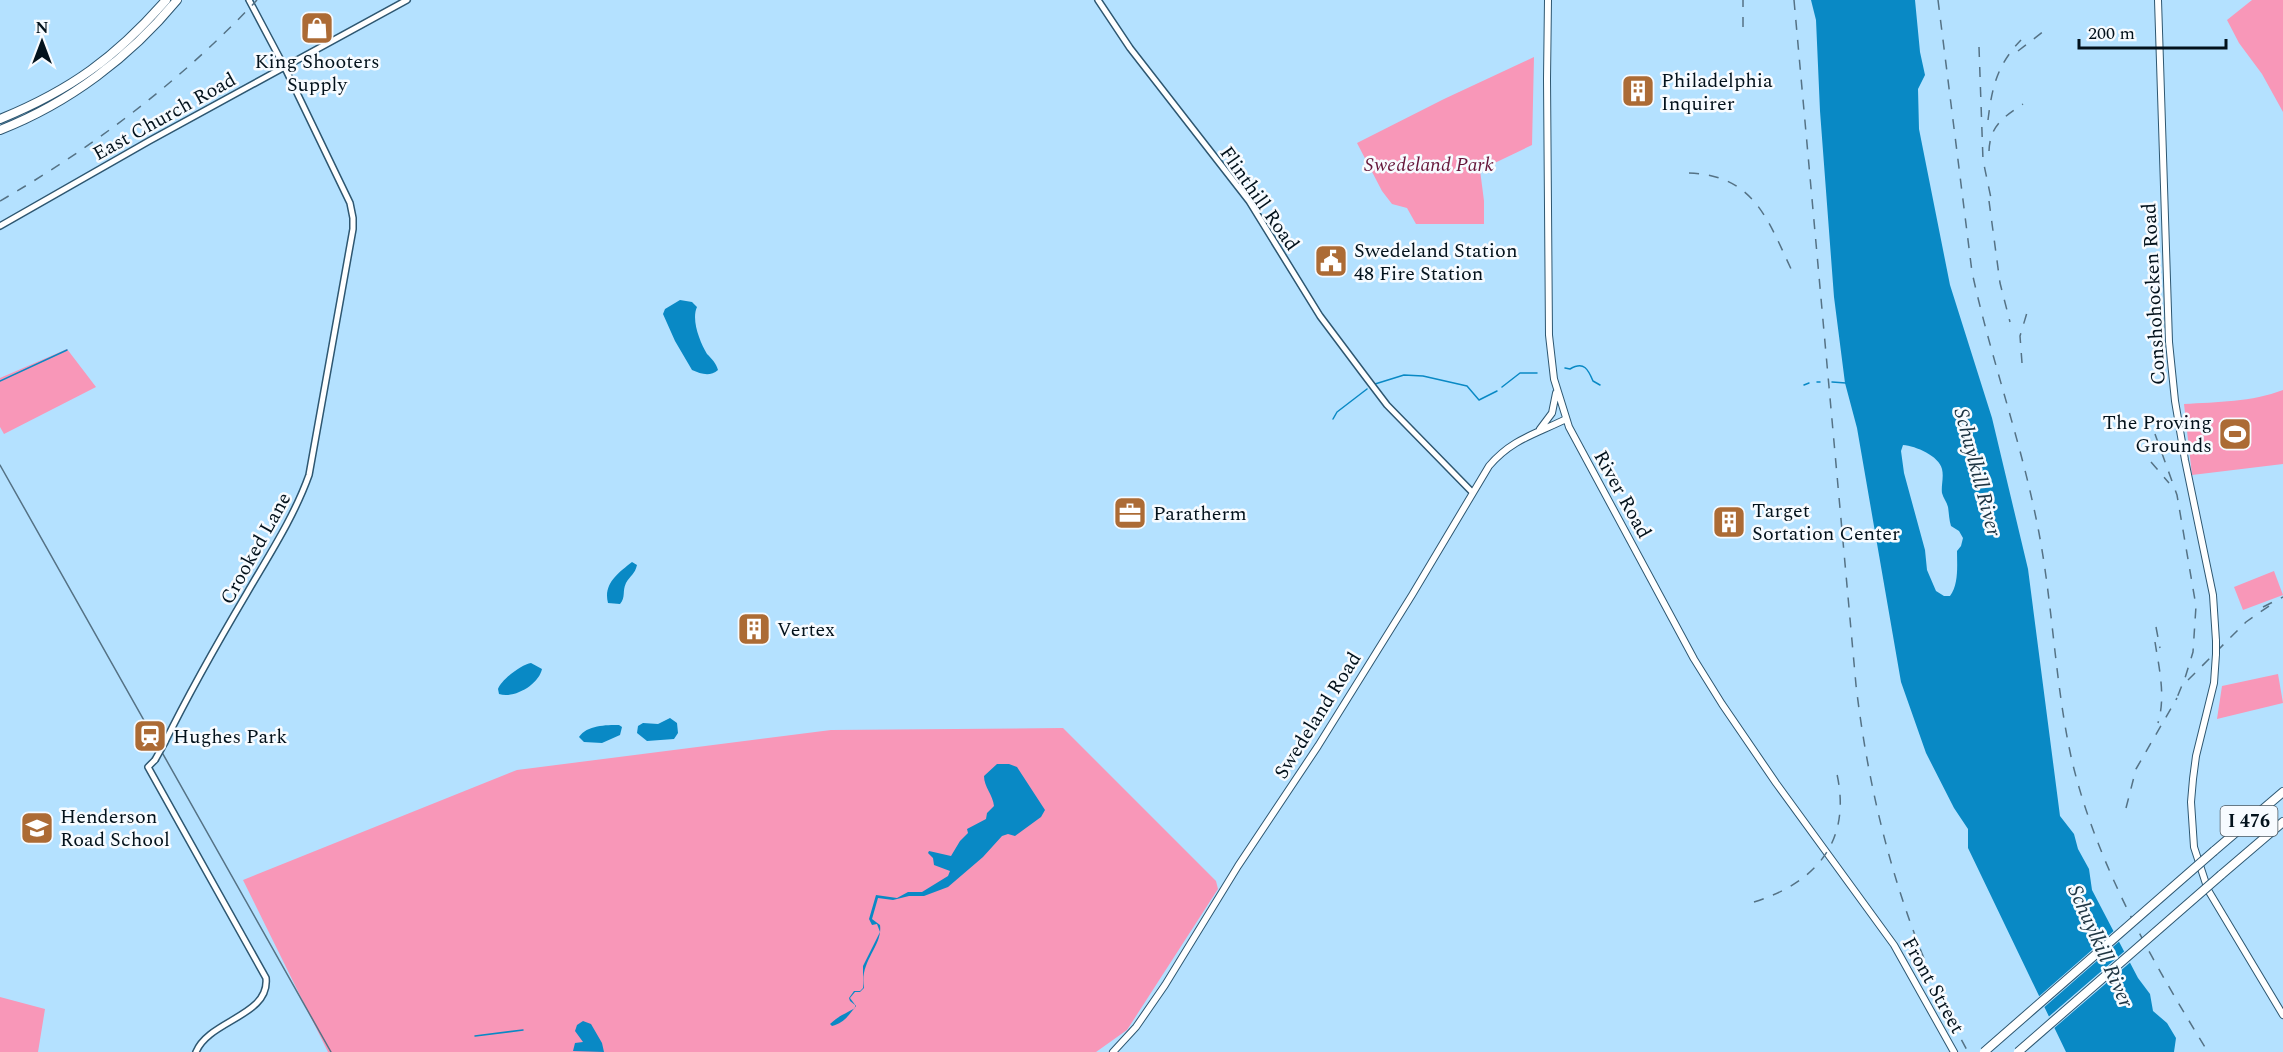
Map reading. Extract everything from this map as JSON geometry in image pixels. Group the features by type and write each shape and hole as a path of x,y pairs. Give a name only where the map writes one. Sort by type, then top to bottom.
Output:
{"highway":[{"path":"0,119 63,89 94,69 127,42 166,0"},
{"path":"0,130 42,110 93,79 142,38 177,0"},
{"name":"I 476","path":"1983,1052 2283,792"},
{"name":"I 476","path":"2018,1052 2283,822"}],"main road":[{"name":"River Road","path":"1548,0 1548,324 1557,390 1566,420 1672,622 1722,704 1776,783 1886,934"},
{"name":"Conshohocken Road","path":"2158,3 2169,342 2175,401 2185,460 2213,595 2216,641 2214,683 2196,756 2191,802 2194,847 2201,874 2213,900 2283,1015"},
{"path":"1538,431 1552,413 1557,390"},
{"name":"Swedeland Road","path":"1113,1052 1136,1027 1165,985 1238,866 1318,746 1488,466 1518,440 1566,420"},
{"name":"Front Street","path":"1886,934 1905,963 1954,1052"}],"street":[{"name":"Crooked Lane","path":"195,1052 208,1036 258,1003 266,992 266,978 148,766 155,760 208,660 301,498 309,475 352,237 353,218 350,203 285,68 249,0"},
{"name":"East Church Road","path":"0,226 149,141 407,0"},
{"name":"Flinthill Road","path":"1098,0 1130,48 1249,201 1320,316 1387,405 1472,492"}],"green space":[{"path":"2252,0 2283,0 2283,112 2262,74 2239,43 2227,20"},
{"name":"Swedeland Park","path":"1534,57 1532,145 1480,170 1484,224 1416,224 1407,208 1392,204 1382,191 1357,143"},
{"path":"67,349 96,387 4,434 0,427 0,378"},
{"name":"The Proving Grounds","path":"2283,390 2283,464 2192,475 2184,404 2247,399"},
{"path":"2274,571 2283,595 2243,610 2234,587"},
{"path":"2278,674 2283,703 2217,719 2222,686"},
{"path":"1063,728 1216,881 1218,889 1127,1030 1096,1052 328,1052 243,880 517,770 831,730"},
{"path":"0,997 45,1009 38,1052 0,1052"}],"water":[{"name":"Schuylkill River","path":"1811,0 1915,0 1920,52 1925,75 1918,89 1919,129 1950,285 1992,418 2028,569 2060,816 2074,834 2078,849 2089,869 2092,890 2138,978 2150,994 2153,1011 2167,1023 2176,1038 2174,1052 2066,1052 1968,848 1968,829 1954,808 1926,753 1901,682 1857,428 1845,383 1834,297 1820,111 1816,20","holes":["1903,445 1926,452 1940,464 1943,472 1942,493 1948,507 1951,526 1959,531 1963,538 1957,551 1956,580 1950,596 1944,596 1936,591 1927,570 1925,550 1904,473 1901,451"]},
{"path":"680,300 692,302 697,307 695,318 697,331 707,354 714,361 718,370 712,374 692,370 663,314 665,309"},
{"path":"632,562 637,565 626,583 622,601 620,604 608,603 610,585 617,575"},
{"path":"531,663 542,669 531,685 512,694 499,694 498,689 507,677 522,666"},
{"path":"670,718 677,723 678,733 674,739 647,741 637,733 638,726 643,723 658,724"},
{"path":"619,725 622,727 620,735 602,743 584,742 579,737 592,728"},
{"path":"997,764 1017,767 1045,810 1041,817 1015,836 1008,834 1002,836 983,857 948,887 924,896 909,896 893,900 878,898 872,919 880,925 880,932 877,924 872,925 869,919 876,895 897,898 908,892 922,892 948,876 950,871 934,865 929,851 951,856 968,833 967,829 986,819 987,813 994,806 984,776"},
{"path":"880,932 878,940 863,978 863,966"},
{"path":"863,978 864,988 860,992 855,992 850,998 855,1007 849,998 854,991 860,991 863,988"},
{"path":"854,1009 840,1023 832,1026 830,1024 840,1017"},
{"path":"583,1021 591,1024 602,1043 604,1052 573,1051 575,1043 583,1042 575,1031 577,1025"}],"pier":[{"path":"2117,928 2122,939 2041,1010 2036,999"},
{"path":"2127,949 2133,960 2052,1030 2046,1019"}],"waterway":[{"path":"0,381 67,350"},
{"path":"1565,368 1582,366 1593,381 1600,385"},
{"path":"1502,387 1520,373 1537,373"},
{"path":"1375,384 1404,375 1423,376 1467,386 1479,400 1497,391"},
{"path":"1832,382 1846,383"},
{"path":"1804,385 1809,383"},
{"path":"1333,419 1337,412 1367,389"},
{"path":"475,1036 523,1030"}],"tram line":[{"path":"0,465 331,1052"}],"railway":[{"path":"0,201 69,158 136,110 199,57 257,0"},
{"path":"1743,0 1743,27"},
{"path":"1794,0 1856,685 1863,733 1882,827 1909,920 1926,965 1968,1052"},
{"path":"1938,0 1972,272 2036,518 2042,548 2061,701 2072,761 2083,800 2111,875 2147,947 2208,1052"},
{"path":"2018,51 2044,31"},
{"path":"1988,120 1997,77 2006,58 2021,40"},
{"path":"1979,47 1983,160 1992,203"},
{"path":"1989,151 1995,128 2023,104"},
{"path":"1689,173 1711,176 1729,182 1744,191 1766,218 1792,271"},
{"path":"1989,201 2000,283 2010,322"},
{"path":"2022,363 2020,336 2029,306"},
{"path":"2155,434 2177,495 2196,606 2193,652 2174,705"},
{"path":"2151,462 2169,483"},
{"path":"2263,607 2283,597"},
{"path":"2188,680 2246,622 2269,606"},
{"path":"2156,627 2160,648"},
{"path":"2155,642 2162,692 2158,723"},
{"path":"2126,808 2136,769 2177,698"},
{"path":"1754,902 1796,883 1813,870 1825,854 1834,837 1839,817 1840,795 1836,770"}],"place":[{"name":"King Shooters Supply","path":"317,28"},
{"name":"Philadelphia Inquirer","path":"1638,91"},
{"name":"Swedeland Station 48 Fire Station","path":"1331,261"},
{"name":"The Proving Grounds","path":"2235,434"},
{"name":"Paratherm","path":"1130,513"},
{"name":"Target Sortation Center","path":"1729,522"},
{"name":"Vertex","path":"754,629"},
{"name":"Hughes Park","path":"150,736"},
{"name":"Henderson Road School","path":"37,828"}]}
